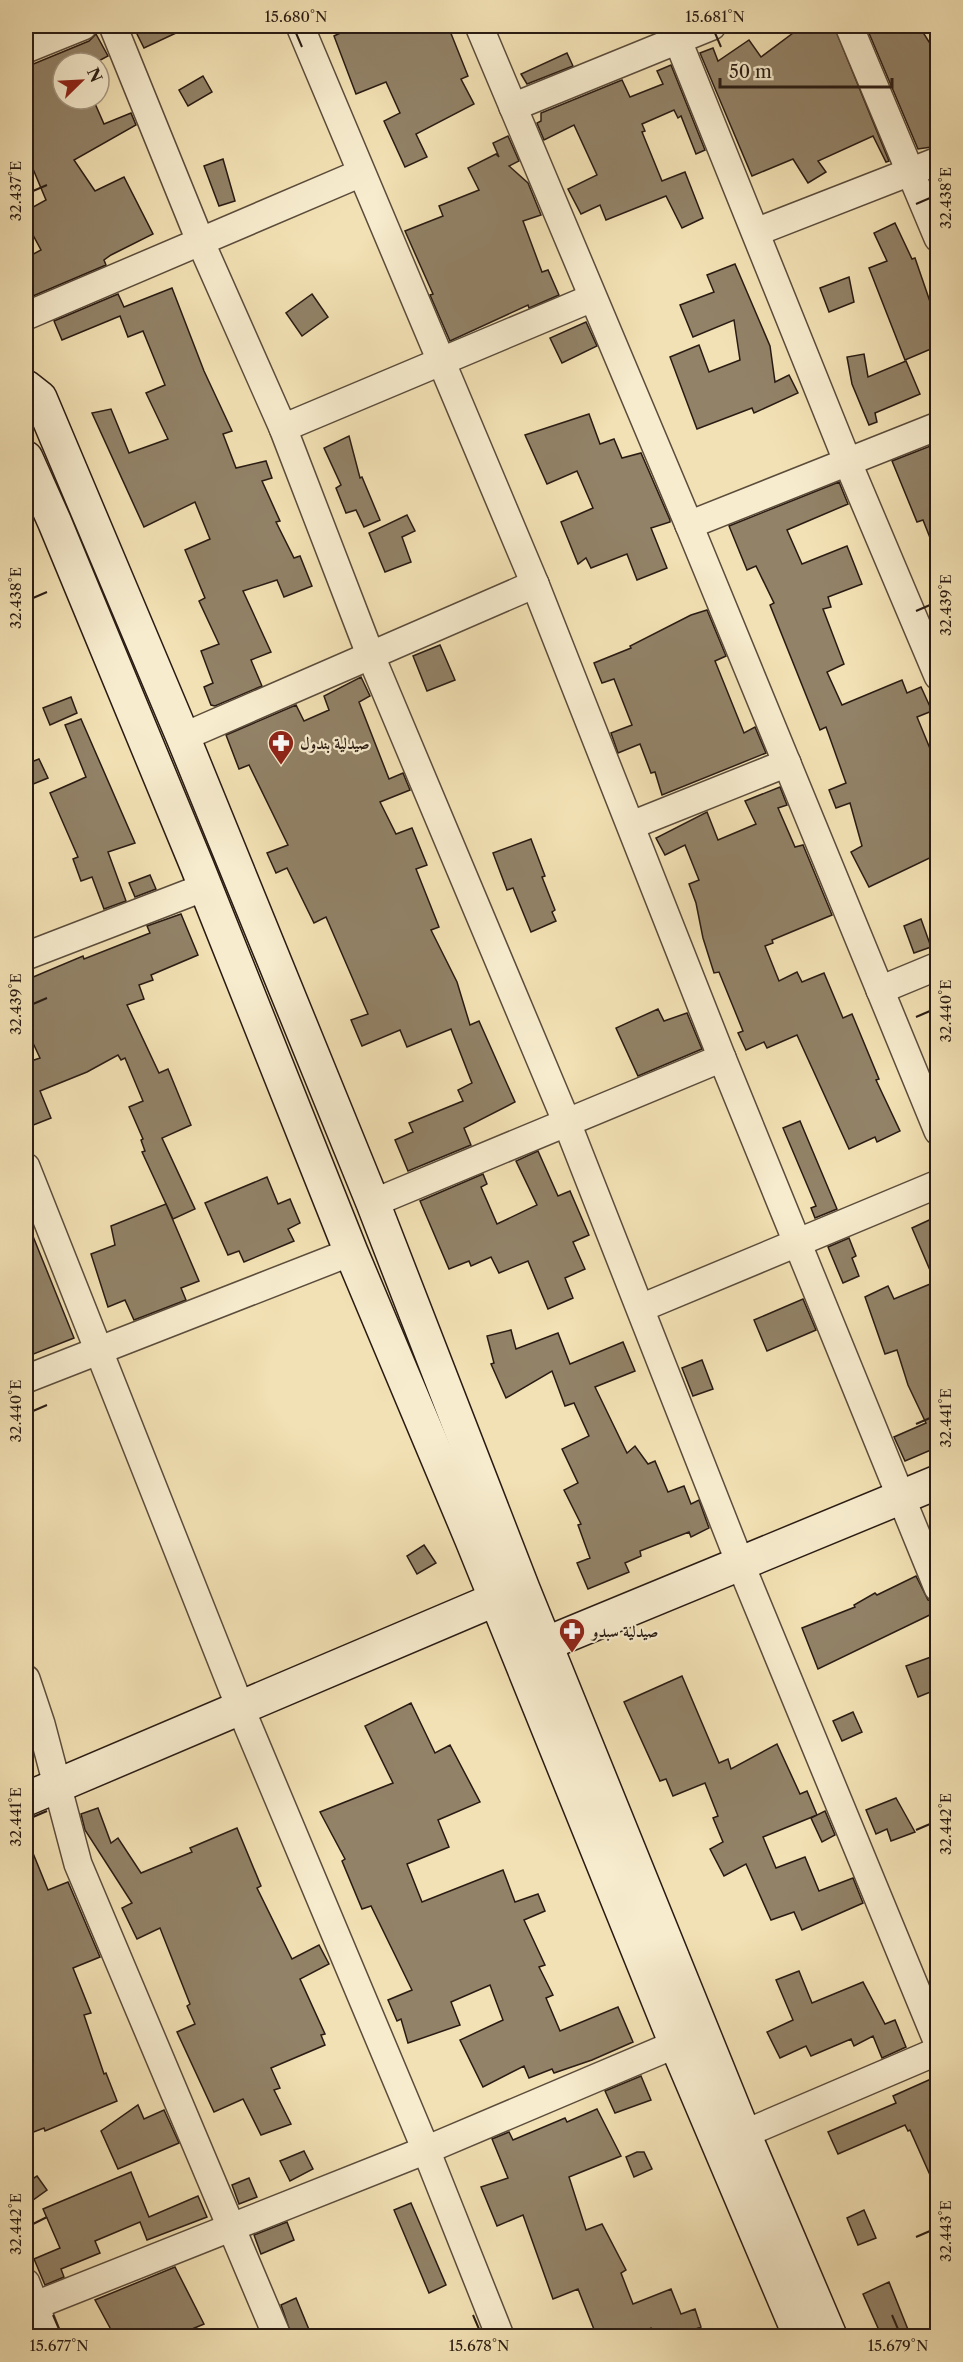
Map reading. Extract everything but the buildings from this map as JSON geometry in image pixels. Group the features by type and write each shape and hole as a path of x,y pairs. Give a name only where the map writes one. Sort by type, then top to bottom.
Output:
{"main road":[{"path":"30,396 39,435 183,737 372,1203 509,1594"},
{"path":"26,458 205,887 351,1252 509,1594 830,2337"},
{"path":"532,1649 938,1482"},
{"path":"26,1799 509,1594"},
{"path":"532,1649 676,2044 800,2337"}],"street":[{"path":"27,45 83,26"},
{"path":"113,26 201,243 283,428 370,654 567,1123 740,1563 938,2043"},
{"path":"300,26 535,584 722,1058 800,1243 899,1497 938,1588"},
{"path":"479,26 938,1131"},
{"path":"513,106 675,32 712,26"},
{"path":"849,26 938,238"},
{"path":"675,32 848,463 938,676"},
{"path":"756,232 938,161"},
{"path":"26,316 361,173"},
{"path":"283,428 592,298"},
{"path":"688,525 938,426"},
{"path":"183,737 535,584"},
{"path":"632,825 787,763"},
{"path":"26,956 205,887"},
{"path":"880,990 938,966"},
{"path":"372,1203 722,1058"},
{"path":"26,1167 240,1707 426,2150 500,2337"},
{"path":"641,1308 938,1184"},
{"path":"26,1379 351,1252"},
{"path":"26,1679 41,1724 78,1864 277,2337"},
{"path":"47,2337 28,2299 233,2228 426,2150 676,2044"},
{"path":"744,2134 938,2051"}],"place":[{"name":"صيدلية بندول","path":"281,766"},
{"name":"صيدلية سبدو","path":"572,1654"}]}
